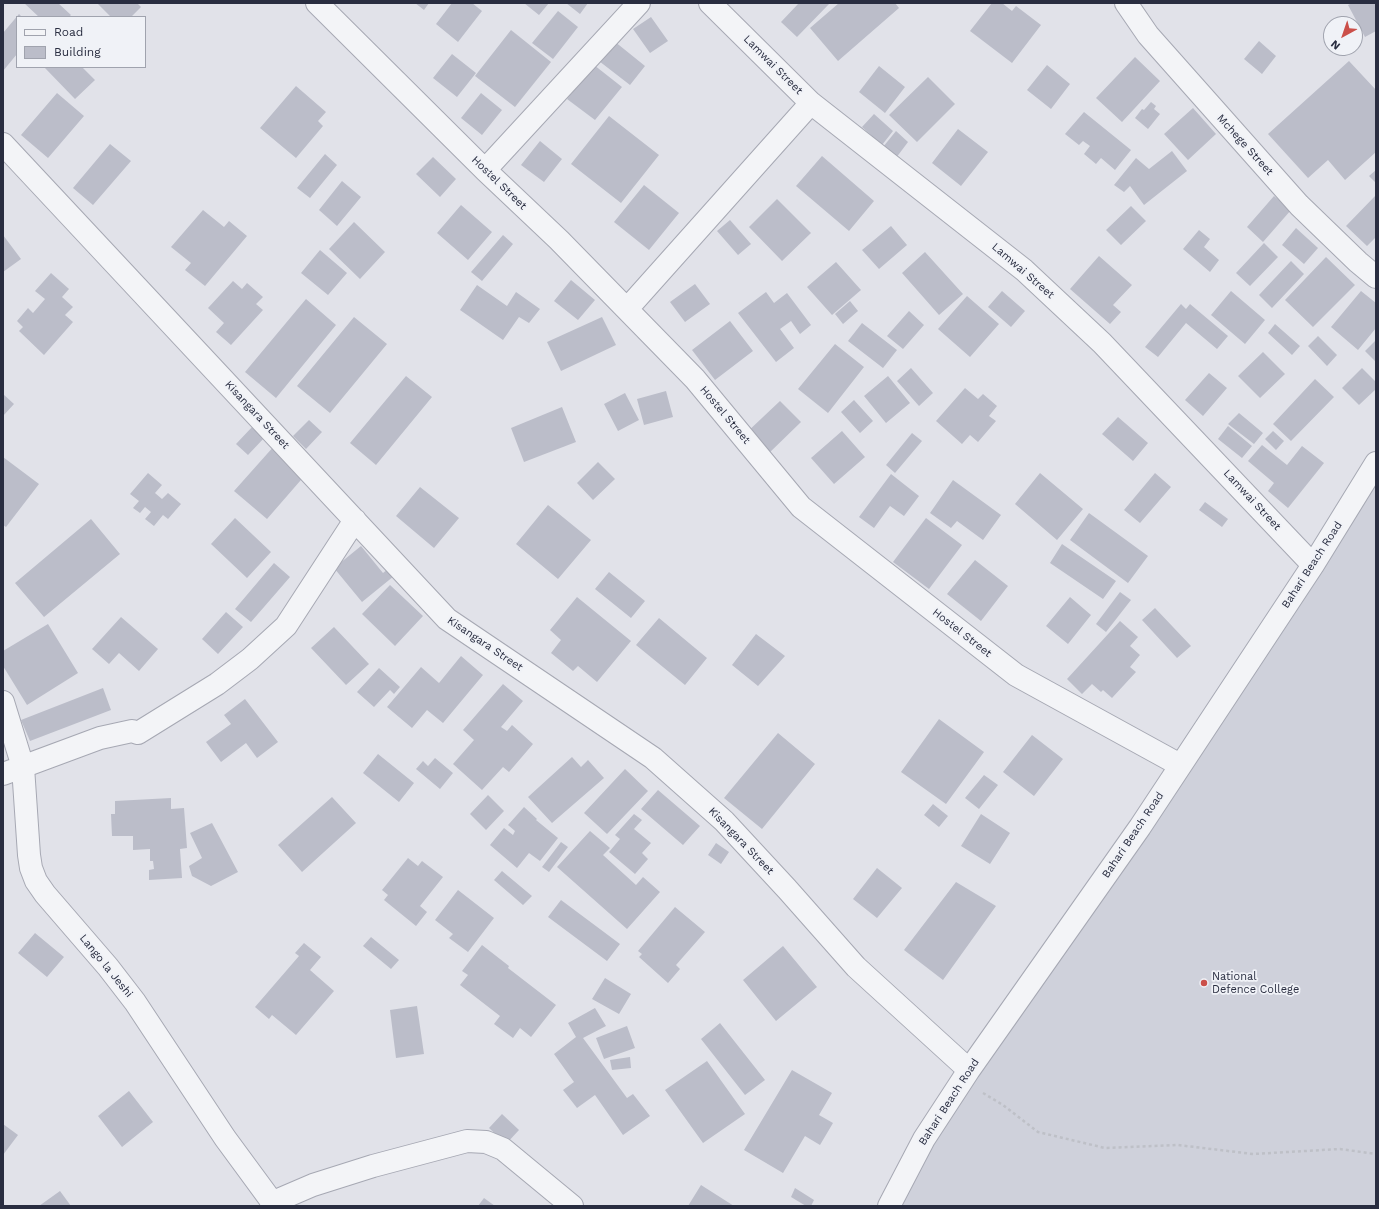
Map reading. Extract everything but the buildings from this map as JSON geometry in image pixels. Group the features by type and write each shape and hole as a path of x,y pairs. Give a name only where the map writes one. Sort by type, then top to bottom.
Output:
{"street":[{"name":"Hostel Street","path":"318,3 485,170 559,240 695,379 801,506 1016,675 1180,765"},
{"path":"485,170 639,3"},
{"name":"Lamwai Street","path":"710,3 811,103 1024,270 1102,342 1312,565"},
{"name":"Mchege Street","path":"1126,3 1148,35 1299,205 1358,262 1376,277"},
{"path":"627,309 811,103"},
{"name":"Kisangara Street","path":"3,144 446,619 653,758 724,821 856,967 966,1075"},
{"name":"Bahari Beach Road","path":"889,1206 924,1139 966,1075 1135,833 1312,565 1376,463"},
{"path":"13,770 100,738 132,730 138,733 217,684 250,659 286,626 355,520"},
{"name":"Lango la Jeshi","path":"3,702 13,770 31,868 36,881 45,894 108,967 135,1002 224,1138 273,1204"},
{"path":"273,1204 313,1185 373,1166 467,1141 486,1142 503,1149 572,1206"}],"path":[{"path":"966,1075 1038,1132 1105,1148 1178,1145 1254,1154 1340,1149 1376,1154"}],"shaded area":[{"name":"National Defence College","path":"1376,463 1376,1206 889,1206"}],"place":[{"name":"National Defence College","path":"1204,983"}]}
